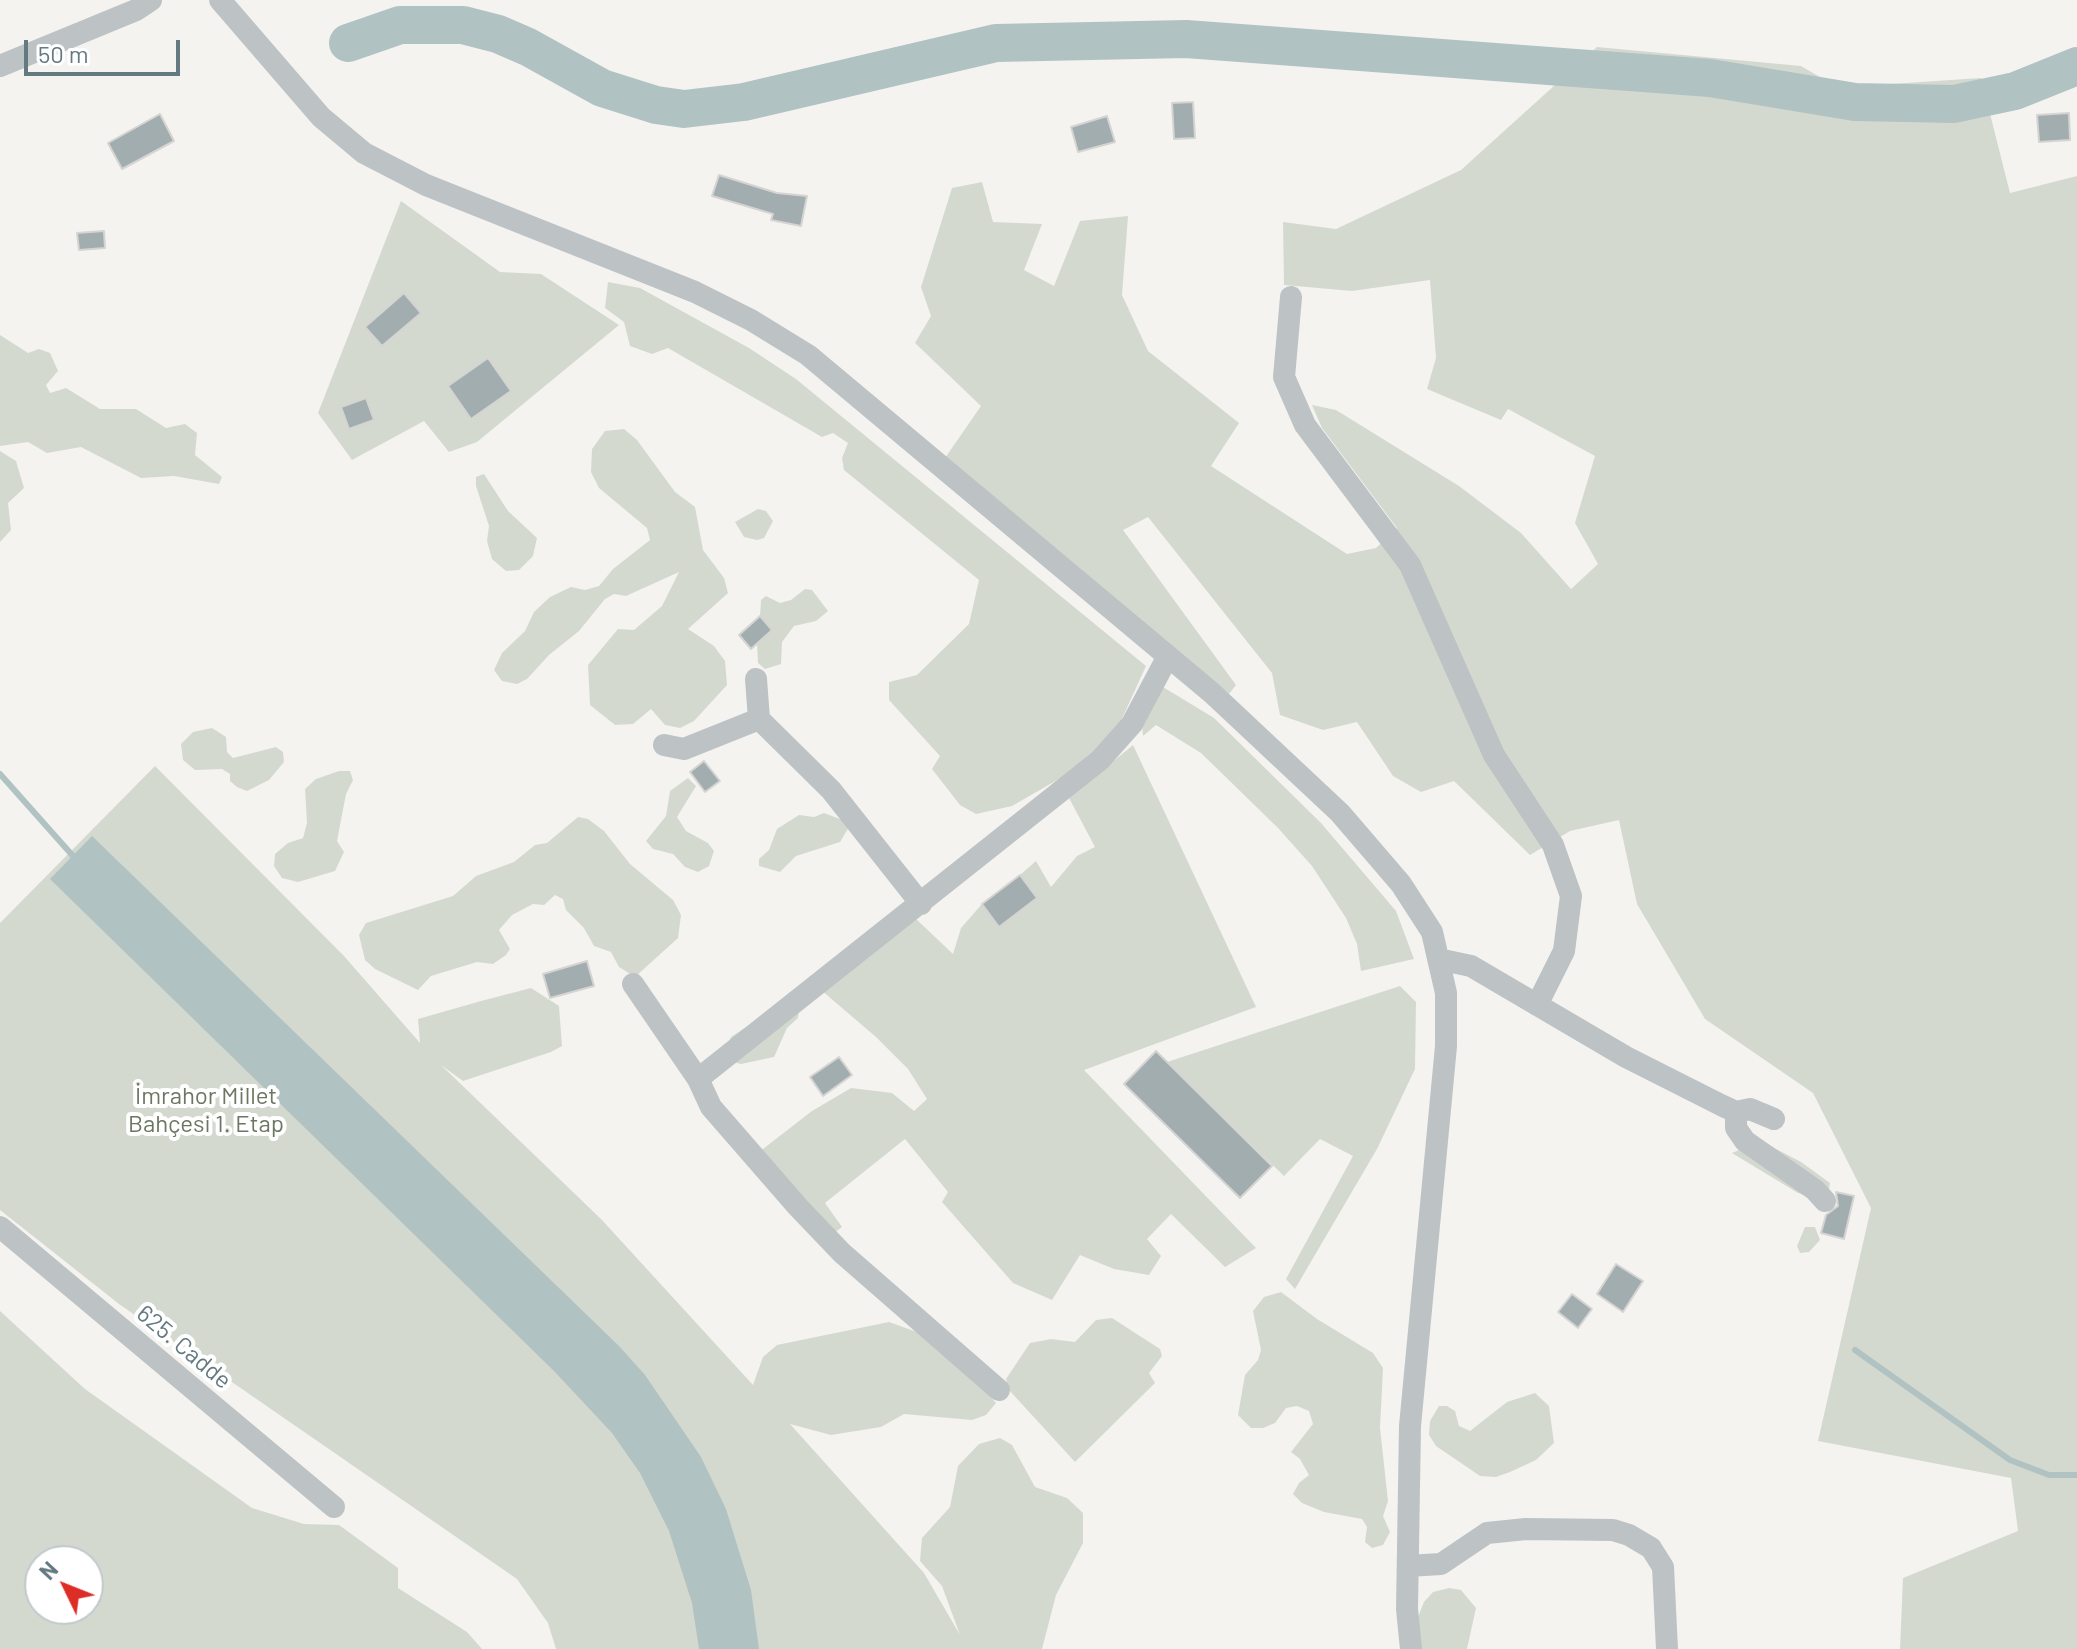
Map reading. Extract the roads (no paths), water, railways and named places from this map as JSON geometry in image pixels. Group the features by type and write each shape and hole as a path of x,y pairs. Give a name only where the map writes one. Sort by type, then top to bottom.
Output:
{"street":[{"path":"0,66 136,10 151,0"},
{"path":"220,0 321,117 364,153 426,185 695,292 808,355 1281,754 1340,813 1401,884 1432,932 1446,993 1446,1046 1410,1426 1408,1566 1411,1649"},
{"path":"1291,297 1284,377 1305,425 1410,565 1494,755 1553,845 1571,896 1564,951 1537,1005"},
{"path":"698,1079 921,904 1118,742 1132,724 1168,656"},
{"path":"756,679 759,719 831,790 921,904"},
{"path":"664,745 684,749 759,719"},
{"path":"1438,959 1471,966 1626,1057 1736,1112 1750,1109 1774,1119"},
{"path":"633,984 698,1079 711,1107 725,1126 798,1207 842,1253 999,1390"},
{"path":"1736,1112 1736,1128 1745,1141 1815,1190 1825,1201"},
{"name":"625. Cadde","path":"0,1227 334,1507"},
{"path":"1408,1566 1441,1564 1487,1533 1526,1529 1621,1533 1651,1548 1663,1567 1667,1649"}],"waterway":[{"path":"348,43 400,25 463,25 498,34 528,47 602,88 656,105 684,109 744,102 996,43 1186,39 1710,78 1855,102 1954,104 2015,91 2077,66"},
{"path":"0,774 73,856"},
{"path":"1855,1350 2010,1460 2049,1475 2077,1475"}],"park label":[{"name":"İmrahor Millet Bahçesi 1. Etap","path":"206,1110"}]}
